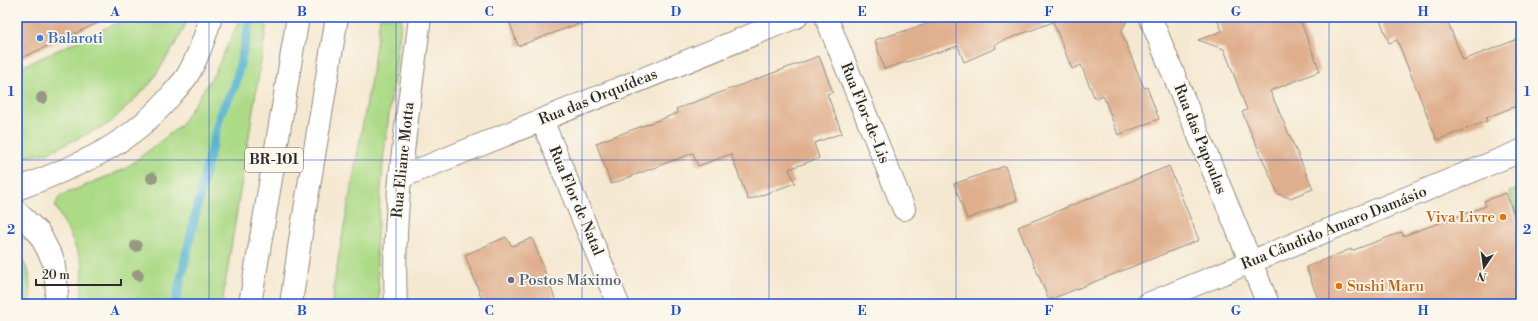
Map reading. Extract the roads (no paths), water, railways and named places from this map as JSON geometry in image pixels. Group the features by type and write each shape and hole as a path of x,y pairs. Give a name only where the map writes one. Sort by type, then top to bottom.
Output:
{"main road":[{"path":"17,189 92,158 120,142 143,123 163,105 187,76 202,46 211,17"},
{"name":"BR-101","path":"250,304 298,17"},
{"name":"BR-101","path":"291,304 301,234 337,17"},
{"name":"Rua Eliane Motta","path":"396,304 394,266 401,177 420,17"},
{"name":"Rua das Orquídeas","path":"401,177 796,17"},
{"name":"Rua Flor-de-Lis","path":"826,17 904,209"},
{"name":"Rua das Papoulas","path":"1150,17 1268,304"},
{"name":"Rua Flor de Natal","path":"542,120 618,304"},
{"name":"Rua Cândido Amaro Damásio","path":"1148,304 1521,151"},
{"path":"17,212 39,233 53,260 57,290 55,304"}],"waterway":[{"path":"175,304 205,173 221,112 235,86 251,17"}],"place":[{"name":"Balaroti","path":"40,38"},
{"name":"Viva Livre","path":"1503,217"},
{"name":"Postos Máximo","path":"511,280"},
{"name":"Sushi Maru","path":"1339,286"}]}
